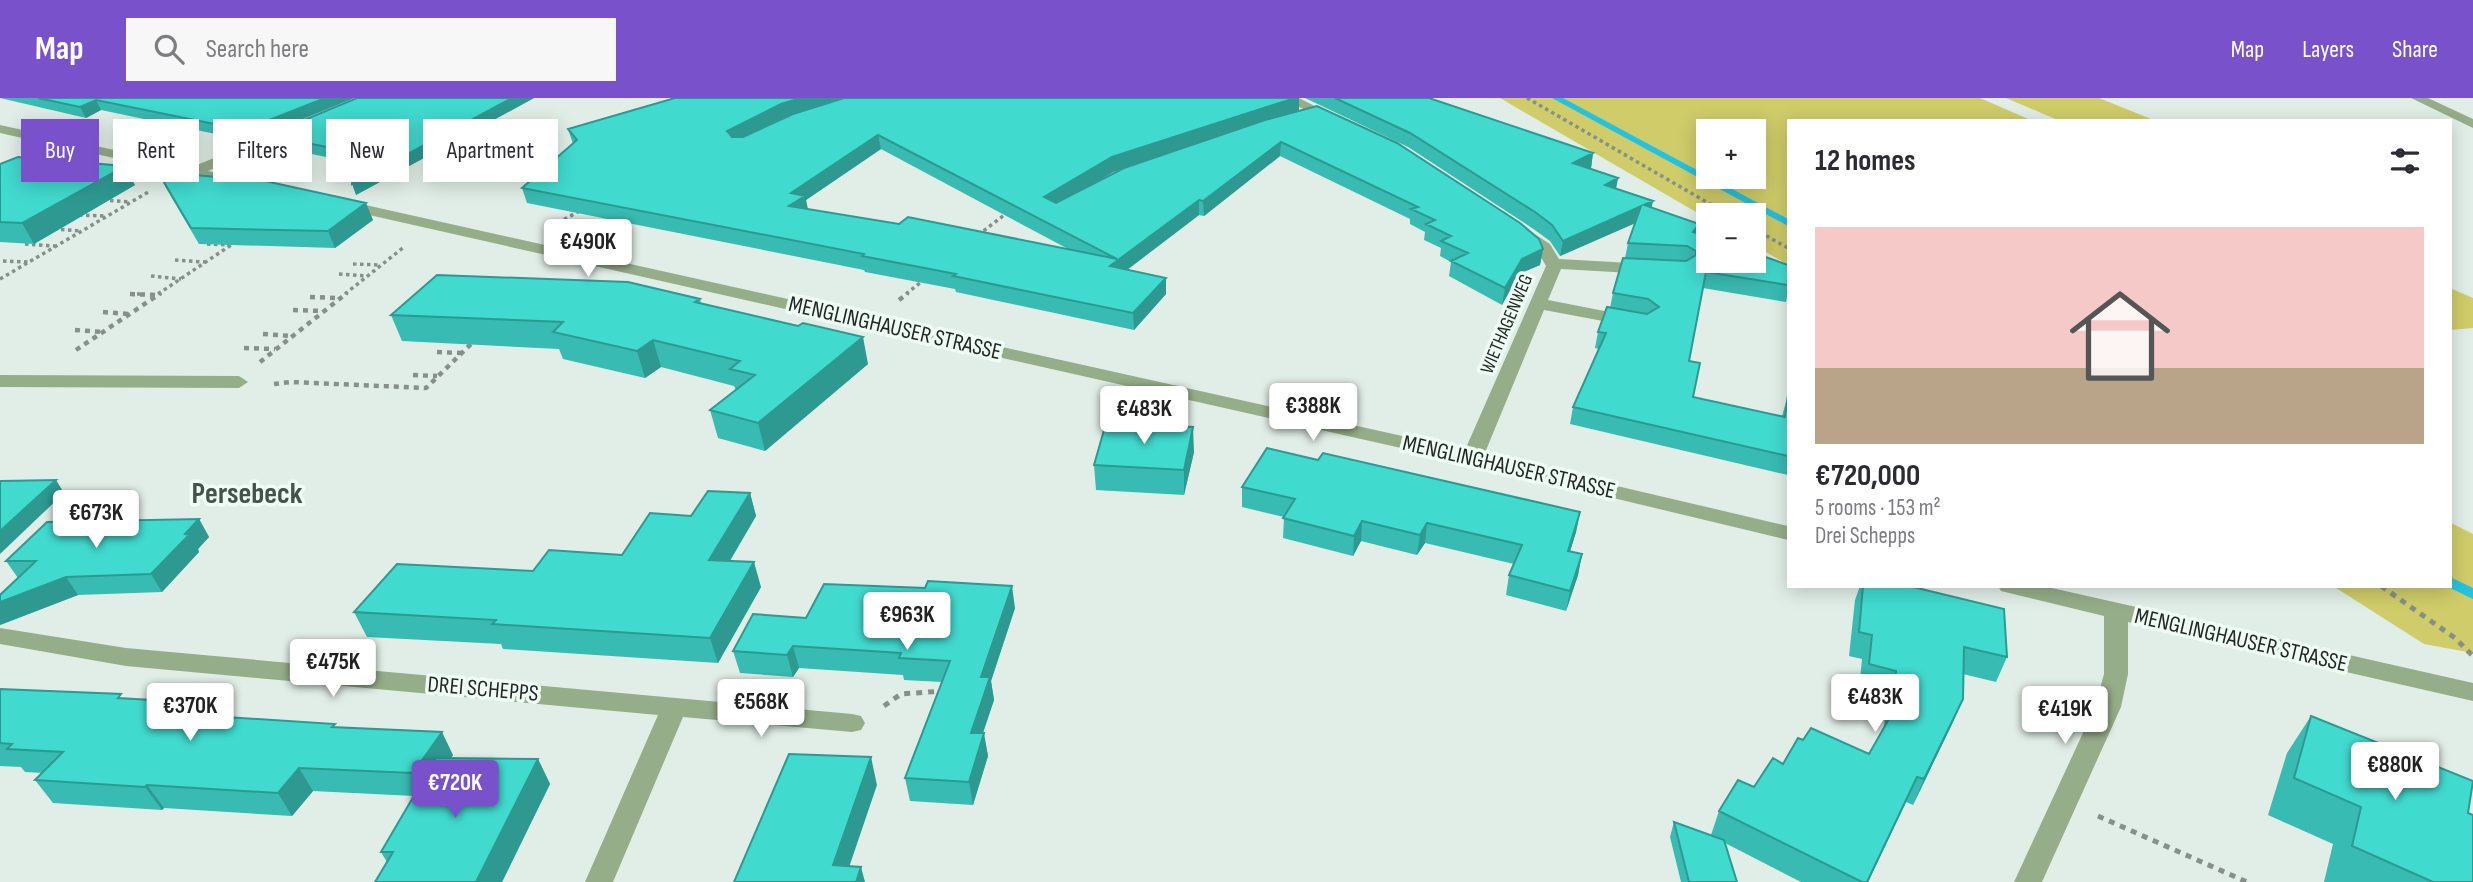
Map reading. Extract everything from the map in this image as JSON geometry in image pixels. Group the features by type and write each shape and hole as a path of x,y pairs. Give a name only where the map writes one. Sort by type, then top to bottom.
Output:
{"street":[{"path":"1289,98 1342,124"},
{"path":"2418,98 2473,124"},
{"path":"1295,119 1319,112"},
{"path":"0,129 21,134"},
{"path":"0,182 21,172"},
{"path":"199,173 255,185"},
{"name":"MENGLINGHAUSER STRASSE","path":"329,202 1472,458 1787,533"},
{"name":"WIETHAGENWEG","path":"1472,458 1539,304 1553,264 1544,247 1505,219"},
{"path":"1553,264 1664,269"},
{"path":"1539,304 1644,323"},
{"path":"0,381 239,382"},
{"name":"MENGLINGHAUSER STRASSE","path":"2018,588 2473,692"},
{"path":"2028,882 2108,707 2116,674 2116,611"},
{"name":"DREI SCHEPPS","path":"0,636 126,657 852,723"},
{"path":"599,882 674,707"}],"path":[{"path":"1527,98 1708,203"},
{"path":"1,278 149,191"},
{"path":"102,200 130,202"},
{"path":"517,245 590,205"},
{"path":"968,243 1000,216 1014,209"},
{"path":"76,214 106,216"},
{"path":"257,364 432,225"},
{"path":"51,229 81,231"},
{"path":"1766,236 1787,247"},
{"path":"73,352 242,238"},
{"path":"24,244 56,246"},
{"path":"200,244 231,246"},
{"path":"175,260 206,262"},
{"path":"3,261 28,262"},
{"path":"353,264 382,265"},
{"path":"339,274 368,276"},
{"path":"150,276 182,279"},
{"path":"872,323 925,278"},
{"path":"130,293 157,295"},
{"path":"310,297 339,299"},
{"path":"293,310 323,312"},
{"path":"103,312 130,314"},
{"path":"75,330 103,332"},
{"path":"262,334 293,336"},
{"path":"274,384 291,382 426,388 481,334"},
{"path":"244,348 276,349"},
{"path":"437,352 462,353"},
{"path":"413,375 438,376"},
{"path":"2384,588 2455,638 2473,656"},
{"path":"852,723 867,718 901,694 929,690 956,691"},
{"path":"2065,801 2248,882"}],"shaded area":[{"path":"1500,98 1980,98 2028,119 1787,119 1787,264 1766,252 1766,203 1696,203 1696,212"},
{"path":"2006,98 2099,98 2151,119 2055,119"},
{"path":"2452,289 2473,298 2473,328 2452,330"},
{"path":"2452,524 2473,534 2473,653 2424,644 2336,588 2452,588"}],"building":[{"path":"38,98 325,98 272,119 213,119 213,124 96,100 80,107"},
{"path":"357,98 512,98 473,119 423,119 423,146 409,153 409,119 326,119 326,147 312,144 312,119 306,119"},
{"path":"675,98 801,98 781,104 727,131 732,137 743,137 793,114 844,98 1295,98 1112,157 1044,197 1056,203 1124,168 1265,120 1317,106 1397,143 1520,223 1539,239 1543,249 1522,259 1505,288 1451,261 1468,253 1441,241 1451,236 1426,224 1435,220 1411,209 1418,207 1281,142 1110,266 1166,278 1133,313 862,256 864,254 522,188 529,182 558,182 558,157 577,140 568,129","holes":["878,135 1117,259 908,217 899,224 789,206 805,196 791,193"]},
{"path":"1335,98 1429,98 1593,153 1573,163 1618,178 1605,185 1653,201 1644,205 1696,223 1693,232 1696,233 1696,251 1687,246 1628,243 1641,206 1563,241 1552,225 1410,133"},
{"path":"21,157 21,182 96,182 22,223 0,222 0,164"},
{"path":"99,164 113,165 113,173 99,180"},
{"path":"199,175 213,177 213,182 270,182 366,203 328,231 191,228 164,182 199,182"},
{"path":"1696,255 1696,273 1706,273 1689,361 1700,363 1693,397 1785,417 1787,402 1787,456 1573,407 1606,333 1598,332 1607,307 1647,314 1659,307 1648,299 1613,293 1623,258 1686,261"},
{"path":"1766,257 1787,265 1787,285 1712,273 1766,273"},
{"path":"437,275 628,282 700,299 695,302 798,326 803,323 863,337 758,423 710,410 755,375 730,369 740,361 653,340 637,351 553,332 563,322 391,315"},
{"path":"1106,423 1193,427 1184,470 1094,465"},
{"path":"1267,448 1318,460 1323,453 1580,512 1568,551 1582,554 1570,591 1509,575 1522,545 1427,523 1420,535 1362,521 1354,536 1283,518 1295,499 1242,487"},
{"path":"56,480 0,531 0,481"},
{"path":"708,491 750,493 709,560 754,562 710,638 492,624 496,620 354,612 397,564 533,571 549,550 622,555 650,513 691,516"},
{"path":"199,519 185,534 189,535 151,574 66,577 0,602 0,595 36,561 6,561 47,522"},
{"path":"928,581 1012,586 981,677 990,677 971,733 984,733 969,782 905,778 950,661 899,658 901,653 793,646 787,655 733,651 753,614 806,618 824,584 925,588"},
{"path":"1863,588 1917,588 2004,609 2007,657 1964,647 1963,699 1924,779 1917,777 1867,882 1862,882 1719,811 1738,780 1754,787 1773,758 1783,764 1798,738 1803,740 1811,728 1869,754 1894,710 1896,671 1869,664 1872,635 1859,632"},
{"path":"0,689 121,694 118,698 221,704 210,716 335,724 332,727 442,732 413,773 299,768 278,793 35,780 63,752 7,749 12,744 0,743"},
{"path":"2311,716 2473,781 2468,813 2473,815 2473,882 2433,882 2352,846 2361,807 2294,778"},
{"path":"789,754 871,757 833,865 861,867 856,882 734,882"},
{"path":"436,758 538,759 476,882 375,882 393,852 381,852"},
{"path":"1674,822 1724,840 1737,882 1689,882"}],"waterway":[{"path":"1556,98 1787,222"},
{"path":"2452,583 2473,594"}],"district":[{"name":"Persebeck","path":"247,494"}]}
